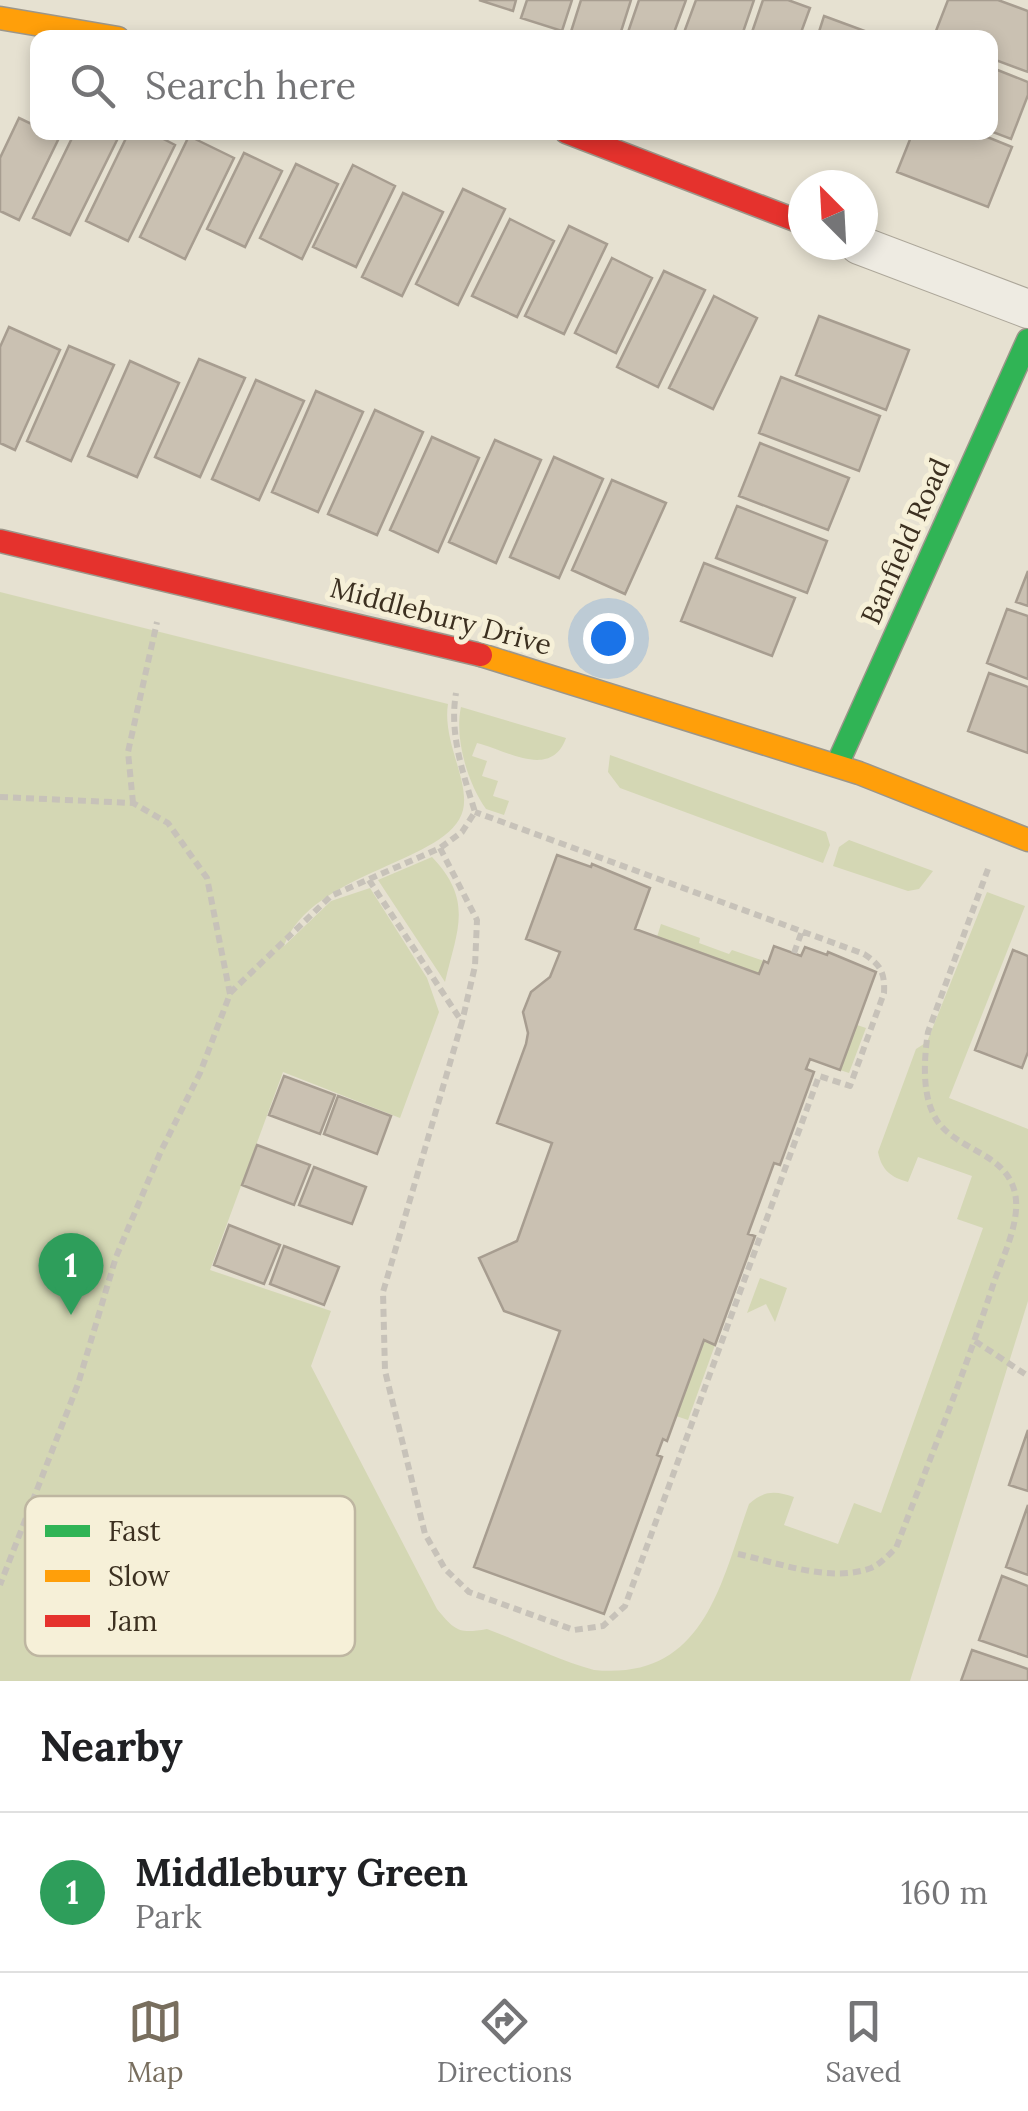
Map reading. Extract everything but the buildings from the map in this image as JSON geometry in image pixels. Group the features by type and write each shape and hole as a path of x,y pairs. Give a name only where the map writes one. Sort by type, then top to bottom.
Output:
{"street":[{"path":"0,18 71,30"},
{"path":"587,140 788,218"},
{"path":"878,252 1028,310"},
{"name":"Banfield Road","path":"837,765 1028,340"},
{"name":"Middlebury Drive","path":"0,540 462,650 837,765 1028,840"}],"path":[{"path":"133,803 128,752 166,579"},
{"path":"35,1496 78,1384 116,1257 200,1073 230,994 330,896 440,848 462,832 475,812 456,743 452,712 462,650"},
{"path":"0,798 133,803 168,823 208,878 230,994"},
{"path":"440,848 477,920 475,966 383,1292 385,1372 425,1534 445,1569 469,1592 574,1630 603,1626 624,1606 819,1076 850,1086 884,993 885,977 879,964 864,954 475,812"},
{"path":"738,1554 818,1572 847,1574 875,1567 896,1548 975,1341 1012,1226 1015,1194 1004,1170 938,1122 931,1106 924,1057 928,1032 1002,831"},
{"path":"369,880 462,1022"},
{"path":"794,954 802,931"},
{"path":"975,1341 1028,1376"},
{"path":"0,1585 25,1521"}],"green space":[{"path":"0,592 448,704 449,732 464,799 453,828 433,843 322,900 299,921 284,946 331,901 370,888 427,978 439,1012 400,1118 283,1072 210,1270 331,1311 311,1366 437,1609 458,1629 487,1629 594,1670 631,1669 661,1660 684,1643 703,1620 729,1564 749,1504 755,1499 770,1493 794,1497 784,1525 838,1544 854,1503 881,1513 983,1228 957,1219 972,1176 918,1157 908,1182 888,1172 878,1152 916,1049 927,1042 987,892 1025,906 949,1098 1028,1129 1028,1301 910,1681 0,1681"},
{"path":"461,707 566,738 559,751 539,760 477,743 472,756 487,761 482,776 498,781 493,796 509,801 504,815 486,809 468,774 459,732"},
{"path":"610,755 826,832 830,845 823,863 620,788 608,772"},
{"path":"849,840 933,871 919,889 908,891 833,866 839,847"},
{"path":"432,857 445,873 458,902 457,931 445,982 378,880"},
{"path":"661,924 729,954 732,950 764,961 759,974 657,937"},
{"path":"857,1025 866,1028 849,1073 840,1070"},
{"path":"760,1278 787,1288 775,1322 766,1304 747,1313"},
{"path":"704,1340 715,1345 688,1420 676,1416"}],"traffic: fast":[{"path":"837,765 1028,340"}],"traffic: slow":[{"path":"0,18 71,30"},
{"path":"481,655 859,773 1028,840"}],"traffic: jam":[{"path":"587,140 788,217"},
{"path":"0,541 481,655"}],"place":[{"name":"Middlebury Green","path":"71,1315"}]}
